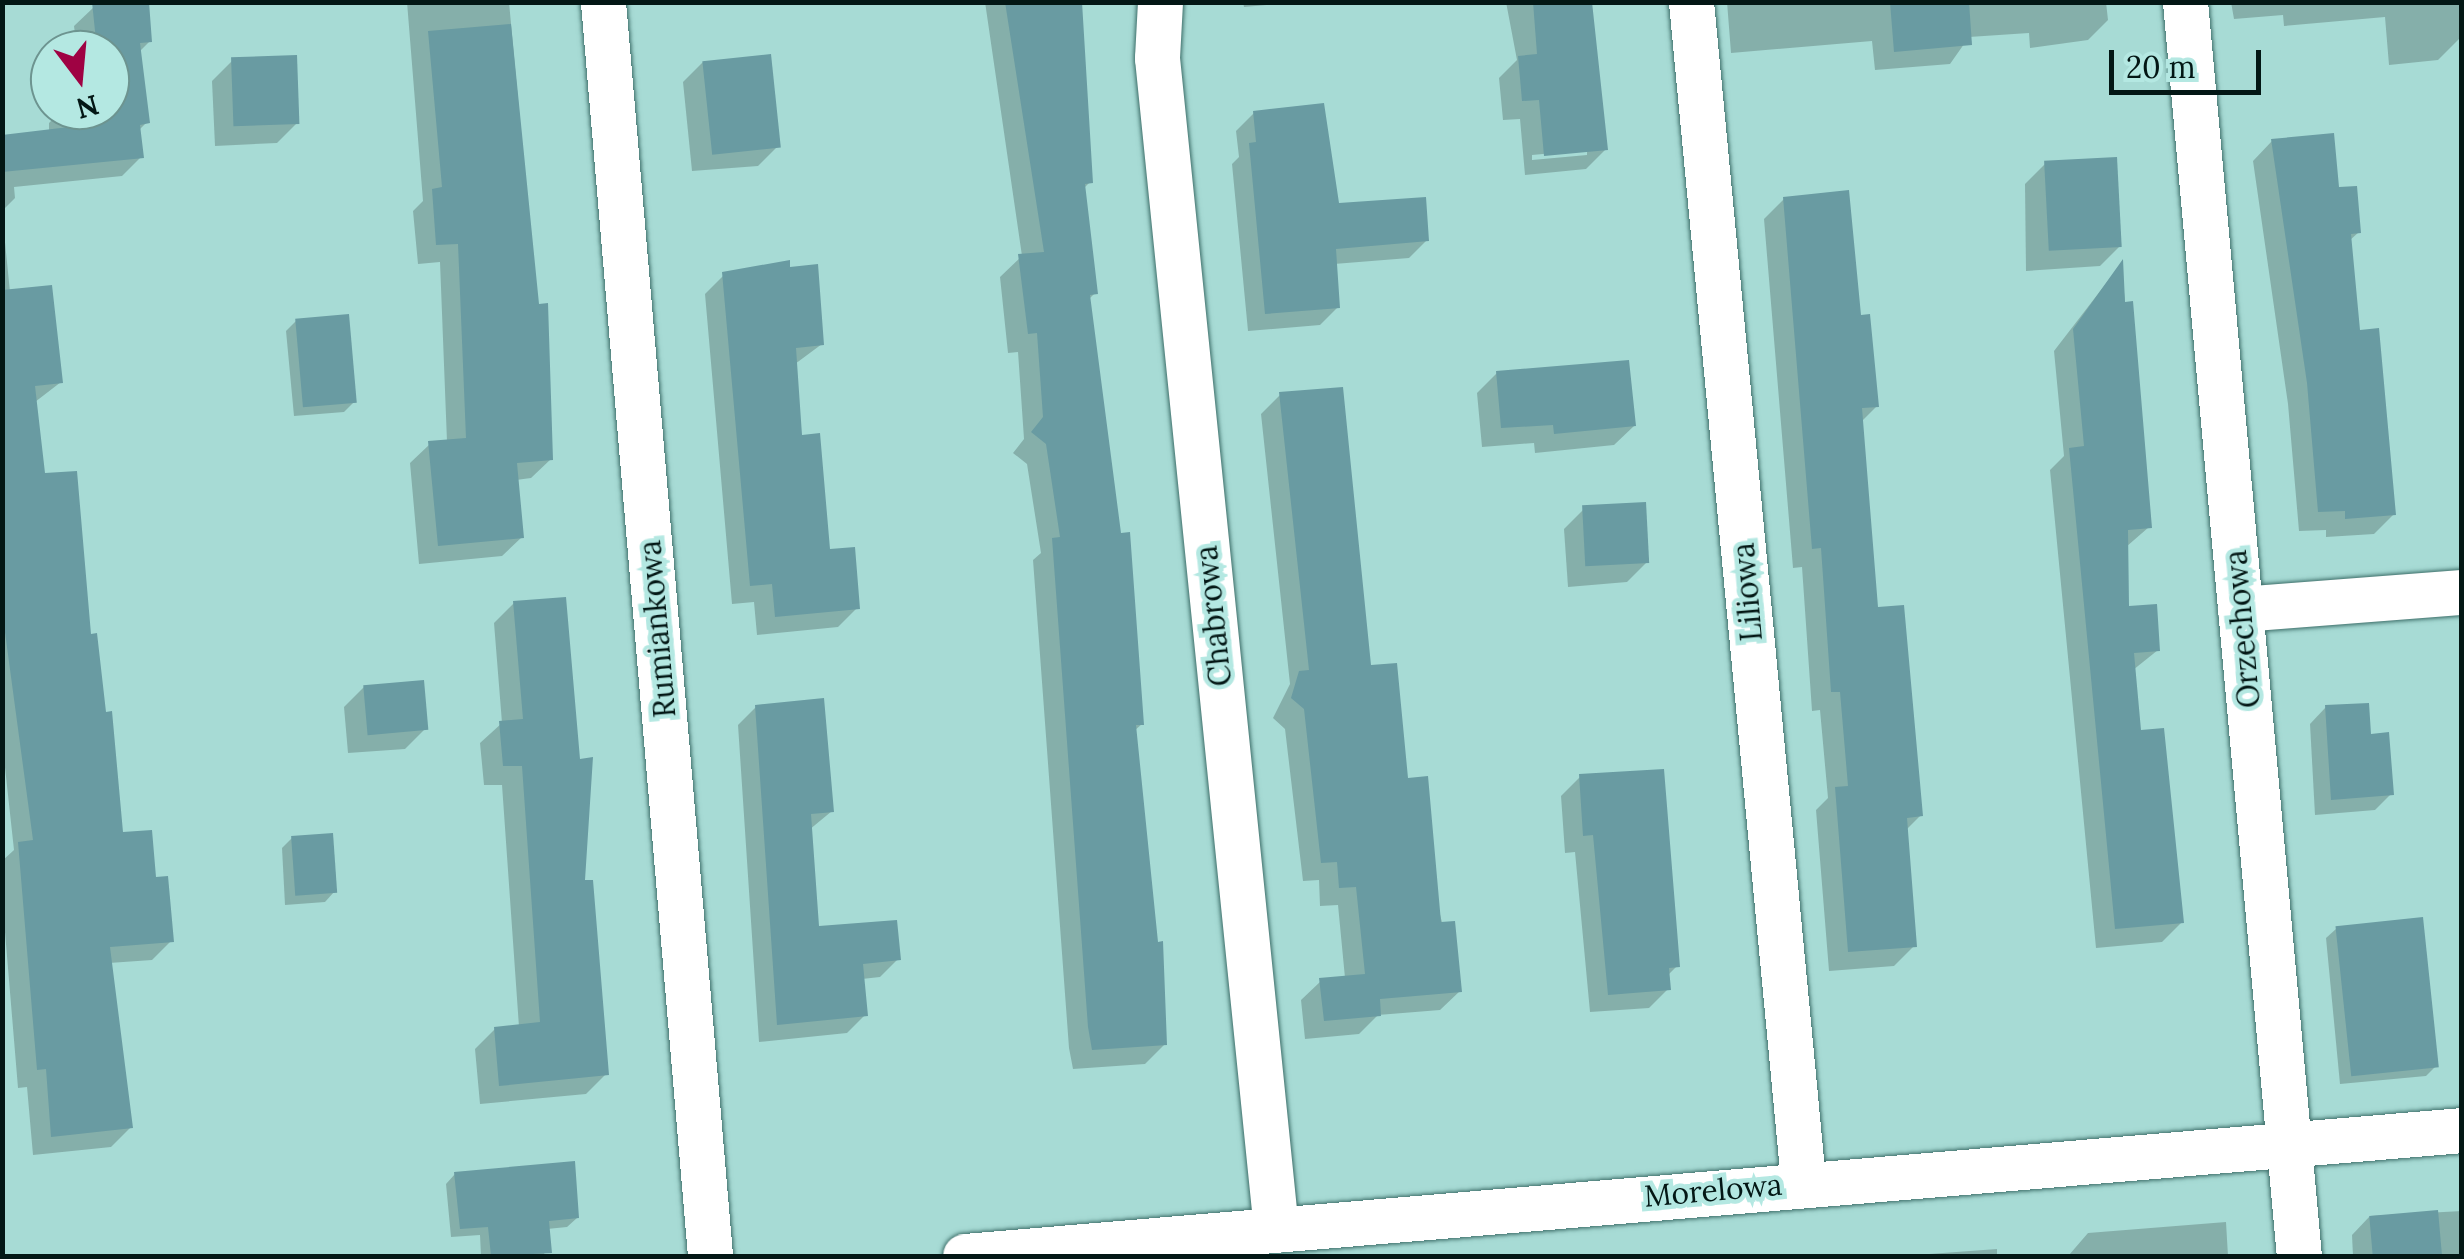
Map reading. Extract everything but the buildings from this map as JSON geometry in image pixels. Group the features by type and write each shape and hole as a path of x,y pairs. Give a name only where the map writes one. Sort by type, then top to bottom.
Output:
{"street":[{"name":"Rumiankowa","path":"603,2 710,1256"},
{"name":"Chabrowa","path":"1160,2 1157,58 1276,1230"},
{"name":"Liliowa","path":"1691,2 1804,1182"},
{"name":"Orzechowa","path":"2185,2 2299,1256"},
{"path":"2240,608 2462,592"},
{"name":"Morelowa","path":"965,1256 1804,1182 2462,1130"}]}
